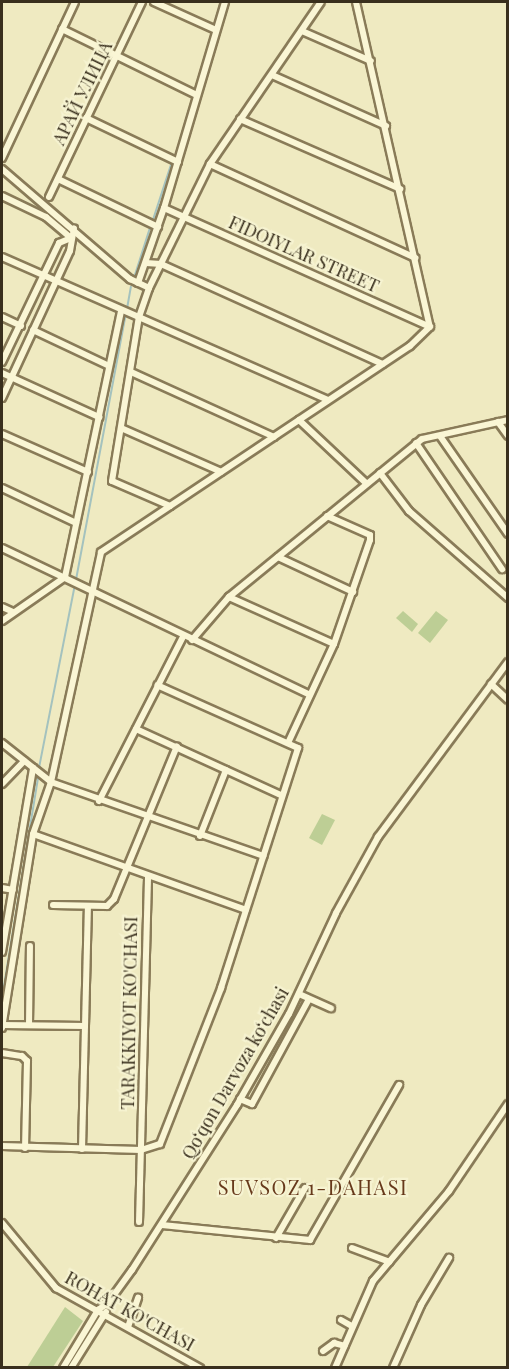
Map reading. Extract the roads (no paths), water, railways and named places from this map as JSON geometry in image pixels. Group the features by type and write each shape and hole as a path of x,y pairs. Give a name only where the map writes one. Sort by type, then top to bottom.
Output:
{"street":[{"path":"2,158 75,2"},
{"name":"АРАЙ УЛИЦА","path":"49,197 142,2"},
{"path":"154,2 216,30"},
{"path":"138,283 164,208 225,2"},
{"path":"170,506 114,484 112,476 122,428 139,317 149,288 210,165 321,2"},
{"path":"86,1026 2,1027 33,834 51,782 90,590 101,552 382,364 430,327 356,2"},
{"path":"62,29 197,95"},
{"path":"303,31 371,61"},
{"path":"272,75 386,126"},
{"path":"87,118 178,162"},
{"path":"240,119 400,189"},
{"path":"210,165 415,258"},
{"path":"2,169 138,283 149,288"},
{"path":"58,179 158,227"},
{"path":"2,196 46,217 71,238"},
{"name":"FIDOIYLAR STREET","path":"164,208 430,327"},
{"path":"2,398 70,251 75,228"},
{"path":"2,362 59,243 71,238"},
{"path":"2,257 122,312 139,317 328,400"},
{"path":"146,263 161,264 382,364"},
{"path":"2,621 65,577 122,312"},
{"path":"2,317 21,326"},
{"path":"33,330 109,366"},
{"path":"131,372 274,437"},
{"path":"2,373 99,417"},
{"path":"298,420 367,484"},
{"path":"192,640 229,597 416,443 428,436 440,436 507,420"},
{"path":"498,422 507,436"},
{"path":"122,428 221,472"},
{"path":"2,435 88,472"},
{"path":"440,436 507,534"},
{"path":"416,443 502,569"},
{"path":"380,473 409,511 507,598"},
{"path":"2,488 76,523"},
{"path":"288,743 334,644 370,535 327,516"},
{"path":"2,548 183,637 310,695"},
{"path":"278,557 353,592"},
{"path":"229,597 334,644"},
{"path":"2,607 13,612"},
{"path":"99,801 183,637"},
{"name":"Qoʻqon Darvoza koʻchasi","path":"71,1368 105,1314 108,1303 162,1225 240,1099 299,994 372,848 507,662"},
{"path":"491,684 507,700"},
{"path":"2,1146 141,1150 156,1146 163,1139 246,910 281,795 298,754 298,748 157,686"},
{"path":"136,729 281,795"},
{"path":"2,743 51,782 99,801 263,856"},
{"path":"54,905 87,906 111,903 129,870 177,746"},
{"path":"2,784 24,761"},
{"path":"2,952 33,768"},
{"path":"200,836 226,770"},
{"path":"33,834 148,877 246,910"},
{"name":"TARAKKIYOT KO'CHASI","path":"139,1222 148,877"},
{"path":"2,888 13,890"},
{"path":"82,1149 87,906"},
{"path":"29,1025 30,946"},
{"path":"299,994 331,1008"},
{"path":"240,1099 252,1104 309,999"},
{"path":"2,1053 22,1056 27,1061 26,1148"},
{"path":"162,1225 302,1241 316,1234 399,1085"},
{"path":"335,1368 373,1281 448,1191 507,1104"},
{"path":"276,1238 305,1188"},
{"name":"ROHAT KO'CHASI","path":"2,1223 51,1284 200,1368"},
{"path":"352,1248 390,1262"},
{"path":"393,1368 421,1305 449,1258"},
{"path":"128,1327 138,1298"},
{"name":"Qoʻqon Darvoza koʻchasi","path":"98,1310 108,1303"},
{"path":"63,1368 98,1310"},
{"path":"340,1320 352,1326"},
{"path":"323,1351 334,1343 345,1346"}],"waterway":[{"path":"153,220 172,162"},
{"path":"135,275 150,228"},
{"path":"127,309 131,287"},
{"path":"76,580 126,313"},
{"path":"39,768 75,585"},
{"path":"2,998 38,779"}],"district":[{"name":"SUVSOZ 1-DAHASI","path":"313,1186"}]}
